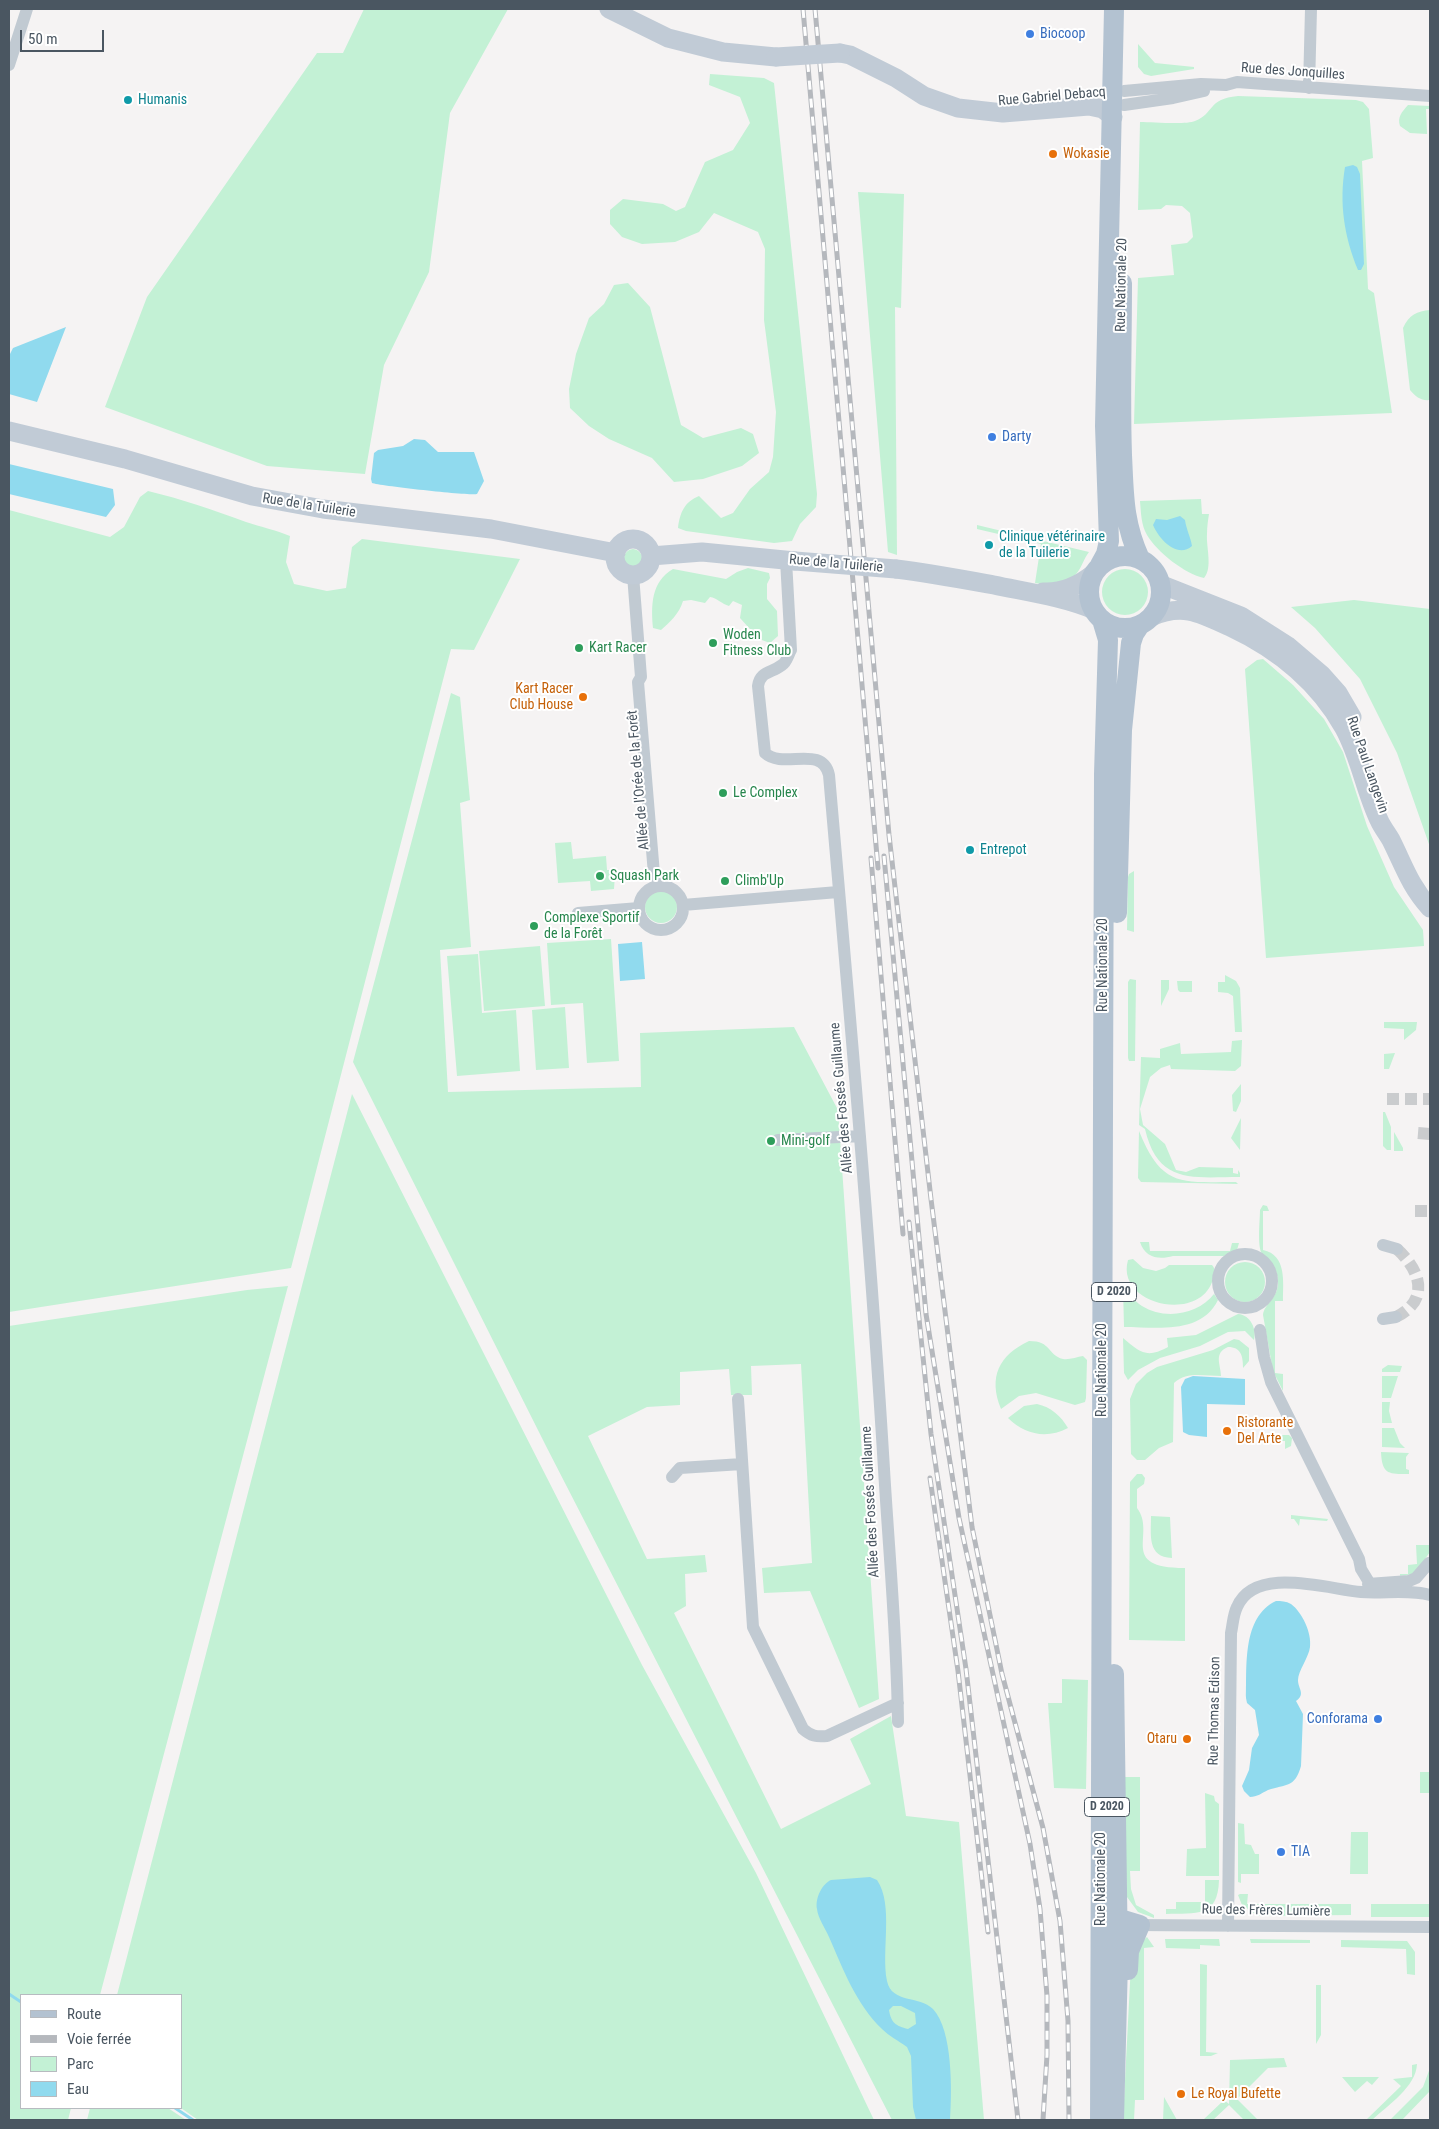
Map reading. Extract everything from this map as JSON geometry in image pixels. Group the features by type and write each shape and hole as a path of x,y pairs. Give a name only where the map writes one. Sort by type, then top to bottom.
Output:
{"main road":[{"name":"Rue Nationale 20","path":"1114,9 1118,105 1121,425 1125,512 1128,529 1140,558"},
{"name":"Rue Nationale 20","path":"1096,570 1106,554 1108,541 1105,426 1118,105 1126,9"},
{"path":"1119,556 1140,558 1153,569 1160,584 1161,596 1158,607 1145,621 1120,628 1110,625 1098,615 1089,599 1089,586 1096,570 1109,559 1119,556"},
{"name":"Rue Nationale 20","path":"1098,615 1108,640 1104,774 1100,1703 1112,1922"},
{"name":"Rue Nationale 20","path":"1109,2120 1112,1922 1116,943 1122,730 1131,643 1134,634 1145,621"},
{"path":"1112,1922 1140,1925"},
{"name":"Rue Nationale 20","path":"1109,2120 1123,2087 1128,1951 1140,1925"}],"street":[{"path":"9,65 14,32 27,9"},
{"name":"Rue Gabriel Debacq","path":"610,9 624,18 668,38 722,52 776,58 840,53 850,55 903,82 924,96 958,108 992,113 1008,107 1089,102 1118,105"},
{"path":"1309,88 1311,9"},
{"name":"Rue Gabriel Debacq","path":"903,82 975,100 998,102 1088,97 1118,105"},
{"name":"Rue des Jonquilles","path":"1118,105 1211,85 1226,85 1237,82 1430,96"},
{"path":"1118,105 1173,98 1226,85"},
{"name":"Rue de la Tuilerie","path":"9,431 126,459 252,496 323,509 491,529 616,554"},
{"path":"634,540 643,543 650,551 651,556 648,567 639,574 628,574 616,564 616,554 620,545 634,540"},
{"name":"Rue de la Tuilerie","path":"651,556 702,552 791,561 896,568 1020,590 1075,603 1098,615"},
{"name":"Allée des Fossés Guillaume","path":"791,561 785,571 790,650 785,663 766,672 758,682 764,749 774,759 815,758 827,768 874,1310 898,1722"},
{"name":"Rue de la Tuilerie","path":"1020,590 1050,592 1065,590 1075,586 1096,570"},
{"name":"Allée de l'Orée de la Forêt","path":"633,575 641,677 646,681 662,873 659,884"},
{"name":"Rue Paul Langevin","path":"1160,584 1217,613 1272,650 1296,668 1328,703 1345,730 1379,821 1390,840 1404,872 1430,908"},
{"name":"Rue Paul Langevin","path":"1145,621 1173,609 1217,613"},
{"path":"659,884 672,889 678,894 683,905 678,922 673,926 660,930 653,929 642,920 639,908 644,893 659,884"},
{"path":"683,905 838,892"},
{"path":"578,913 639,908"},
{"path":"778,1140 860,1136"},
{"path":"1383,1245 1397,1249"},
{"path":"1245,1254 1253,1256 1266,1266 1270,1272 1271,1288 1268,1295 1257,1305 1245,1308 1233,1305 1226,1301 1219,1288 1219,1272 1230,1258 1245,1254"},
{"path":"1382,1319 1396,1317"},
{"path":"1260,1330 1264,1357 1271,1382 1359,1558 1377,1578 1404,1582 1416,1578 1430,1562"},
{"path":"738,1399 753,1627 804,1729 810,1735 818,1737 827,1736 898,1703"},
{"path":"672,1477 680,1468 742,1464"},
{"path":"1359,1558 1361,1569 1372,1588"},
{"path":"1430,1562 1424,1579 1430,1596"},
{"name":"Rue Thomas Edison","path":"1228,1926 1230,1690 1234,1617 1243,1597 1260,1585 1278,1582 1336,1587 1360,1592 1404,1582"},
{"name":"Rue Thomas Edison","path":"1372,1588 1430,1596"},
{"name":"Rue des Frères Lumière","path":"1140,1925 1430,1927"}],"green space":[{"path":"364,9 508,9 450,113 429,272 384,365 365,474 267,466 105,407 147,297 317,53 343,53"},
{"path":"1138,44 1155,63 1194,67 1194,69 1151,76 1144,74 1138,67"},
{"path":"710,74 764,78 774,83 817,494 816,507 800,524 792,541 774,543 686,531 678,528 686,505 694,498 699,496 721,518 733,513 750,489 769,472 773,457 776,412 764,320 765,249 758,232 714,213 699,232 675,242 642,244 622,237 610,224 610,210 623,199 663,204 676,211 685,207 705,162 733,150 750,123 740,97 709,85"},
{"path":"1238,96 1356,100 1363,102 1369,109 1373,158 1362,161 1368,289 1374,293 1392,413 1134,424 1138,278 1174,275 1171,245 1187,243 1193,237 1190,213 1182,206 1166,205 1161,209 1138,210 1140,122 1177,123 1195,121 1221,100"},
{"path":"1408,105 1430,106 1430,109 1426,109 1427,134 1410,133 1400,126 1400,117"},
{"path":"858,192 904,194 901,308 895,307 897,555 888,552"},
{"path":"628,283 650,307 681,425 703,438 741,428 753,434 759,453 742,466 703,479 674,482 652,458 609,439 589,426 570,408 569,389 576,354 589,318 604,304 614,285"},
{"path":"1430,310 1430,400 1424,400 1414,395 1410,390 1403,328 1414,314"},
{"path":"148,491 290,536 286,562 294,584 327,591 346,588 352,547 362,539 520,559 474,650 451,649 291,1268 9,1312 9,510 110,537 124,527 140,497"},
{"path":"1201,499 1202,514 1209,514 1207,539 1209,563 1207,574 1204,578 1180,567 1164,555 1152,542 1144,527 1140,501"},
{"path":"977,525 1089,552 1077,573 1068,580 1052,584 1035,583 1041,544 977,529"},
{"path":"633,549 639,552 642,558 639,564 633,567 627,564 624,558 627,552"},
{"path":"748,568 769,573 767,599 777,611 778,636 770,643 759,639 740,618 742,605 733,601 729,606 710,597 705,603 691,600 683,601 677,614 661,630 653,628 652,611 656,587 660,580 673,569 726,579"},
{"path":"1120,569 1130,569 1144,579 1148,592 1144,605 1138,611 1130,615 1120,615 1106,605 1102,597 1102,587 1112,573"},
{"path":"1354,600 1430,609 1430,847 1397,753 1360,679 1315,628 1291,607"},
{"path":"1263,659 1293,685 1324,719 1343,752 1367,826 1394,887 1423,930 1424,946 1266,958 1245,669 1257,660"},
{"path":"451,693 460,697 470,800 460,803 471,947 440,950 448,1092 641,1087 640,1033 794,1027 838,1110 879,1699 859,1708 810,1591 764,1593 762,1568 812,1563 801,1364 751,1366 752,1395 731,1395 729,1369 680,1372 680,1405 647,1407 588,1436 647,1559 705,1555 707,1572 685,1574 686,1606 674,1613 781,1829 871,1784 850,1739 891,1716 906,1816 959,1822 984,2120 892,2120 547,1448 353,1062"},
{"path":"571,842 573,859 606,856 607,870 611,870 612,874 615,874 614,889 591,891 590,881 558,883 555,843"},
{"path":"1134,871 1134,932 1127,930 1128,877"},
{"path":"661,891 672,896 677,907 672,918 661,923 650,918 645,907 650,896"},
{"path":"611,939 619,1061 587,1063 583,1003 551,1005 547,943"},
{"path":"540,946 545,1006 484,1011 479,951"},
{"path":"478,954 482,1013 516,1010 520,1071 457,1076 447,956"},
{"path":"1225,975 1236,981 1240,988 1242,1032 1235,1032 1233,996 1228,993 1218,992 1218,982 1225,982"},
{"path":"1130,979 1136,980 1135,1061 1129,1061 1128,1058 1128,982"},
{"path":"1161,980 1169,980 1169,989 1161,1006"},
{"path":"1177,981 1192,981 1192,992 1180,992"},
{"path":"565,1007 569,1068 536,1070 532,1010"},
{"path":"1384,1022 1417,1022 1416,1030 1404,1040 1404,1029 1384,1028"},
{"path":"1242,1040 1241,1066 1235,1071 1171,1069 1170,1065 1161,1068 1150,1077 1140,1109 1143,1125 1165,1144 1176,1170 1186,1172 1199,1167 1233,1168 1233,1173 1238,1174 1238,1170 1240,1177 1193,1177 1168,1169 1159,1160 1151,1147 1145,1129 1139,1125 1141,1057 1160,1058 1160,1049 1180,1043 1181,1054 1231,1052 1232,1041"},
{"path":"1395,1053 1389,1069 1384,1069 1384,1054"},
{"path":"1241,1084 1241,1101 1236,1112 1233,1111 1232,1095"},
{"path":"352,1094 642,1665 756,1873 874,2120 198,2120 182,2109 182,1994 117,1994"},
{"path":"1383,1112 1385,1112 1391,1127 1391,1150 1387,1150 1383,1146"},
{"path":"1241,1118 1240,1150 1231,1138"},
{"path":"1139,1131 1156,1163 1165,1172 1176,1178 1187,1181 1236,1182 1238,1184 1141,1182 1138,1178"},
{"path":"1394,1132 1403,1148 1403,1151 1394,1151"},
{"path":"1263,1205 1267,1206 1269,1211 1263,1211 1263,1250 1276,1257 1280,1263 1283,1278 1283,1301 1275,1301 1275,1373 1283,1374 1283,1391 1273,1371 1263,1315 1275,1294 1278,1279 1275,1270 1260,1250 1260,1210"},
{"path":"1140,1242 1149,1242 1150,1251 1230,1251 1232,1243 1239,1243 1237,1250 1224,1256 1173,1256 1158,1258 1145,1252"},
{"path":"1133,1259 1143,1268 1156,1271 1169,1265 1212,1265 1214,1270 1213,1279 1205,1293 1193,1301 1177,1305 1161,1303 1146,1298 1134,1288 1127,1276 1128,1260"},
{"path":"1249,1262 1256,1265 1262,1271 1265,1282 1264,1290 1256,1299 1249,1302 1241,1302 1234,1299 1226,1290 1225,1278 1228,1271 1237,1263"},
{"path":"288,1286 100,1994 20,1994 20,2109 71,2109 68,2120 9,2120 9,1326 247,1290"},
{"path":"1123,1287 1142,1306 1160,1313 1170,1314 1190,1311 1199,1307 1214,1294 1218,1300 1201,1319 1189,1324 1163,1328 1124,1327"},
{"path":"1238,1314 1250,1320 1255,1332 1254,1340 1245,1331 1228,1332 1200,1346 1160,1358 1138,1370 1128,1380 1124,1373 1123,1338 1139,1350 1154,1353 1168,1347 1167,1338 1196,1335"},
{"path":"1234,1339 1239,1340 1249,1348 1249,1361 1243,1368 1238,1350 1228,1347 1219,1356 1221,1376 1190,1376 1179,1379 1174,1383 1173,1442 1159,1448 1145,1460 1137,1460 1131,1454 1130,1399 1136,1384 1147,1373 1157,1367 1213,1350"},
{"path":"1029,1341 1042,1343 1063,1359 1083,1356 1087,1360 1085,1402 1075,1405 1036,1393 1019,1396 1001,1409 996,1387 996,1377 999,1368 1010,1353"},
{"path":"1388,1365 1402,1366 1400,1372 1382,1372 1382,1369"},
{"path":"1382,1376 1398,1376 1391,1398 1382,1398"},
{"path":"1382,1402 1390,1402 1389,1411 1392,1423 1382,1423"},
{"path":"1037,1404 1047,1407 1055,1413 1068,1428 1052,1433 1036,1434 1015,1424 1008,1418 1024,1406"},
{"path":"1382,1428 1394,1428 1400,1443 1405,1448 1382,1447"},
{"path":"1268,1435 1289,1435 1292,1438 1291,1446 1285,1449 1285,1441 1268,1441"},
{"path":"1381,1452 1409,1453 1406,1457 1406,1469 1409,1470 1409,1474 1388,1472 1383,1465"},
{"path":"1137,1474 1142,1474 1145,1478 1144,1484 1137,1489 1137,1508 1142,1518 1145,1556 1152,1562 1164,1566 1185,1568 1185,1641 1129,1640 1130,1482"},
{"path":"1291,1515 1328,1519 1327,1521 1300,1519 1299,1526 1294,1519 1291,1519"},
{"path":"1151,1516 1170,1517 1172,1558 1158,1554 1154,1549 1151,1537"},
{"path":"1416,1545 1430,1545 1430,1552 1414,1574 1400,1576 1400,1574 1408,1574 1408,1565 1417,1564"},
{"path":"1062,1679 1088,1680 1086,1789 1054,1788 1048,1703 1062,1703"},
{"path":"1420,1772 1430,1772 1430,1793 1420,1793"},
{"path":"1122,1777 1140,1777 1140,1871 1130,1871 1131,1889 1136,1905 1154,1915 1154,1918 1138,1912 1127,1897"},
{"path":"1205,1793 1214,1796 1215,1801 1219,1804 1219,1876 1186,1876 1187,1849 1206,1848"},
{"path":"1238,1823 1244,1824 1245,1844 1251,1845 1255,1854 1259,1854 1259,1874 1241,1874 1241,1883 1238,1882"},
{"path":"1351,1832 1368,1832 1368,1874 1350,1874"},
{"path":"1205,1880 1219,1880 1215,1901 1210,1907 1196,1913 1166,1914 1166,1909 1176,1909 1176,1902 1205,1902"},
{"path":"1248,1894 1247,1904 1351,1904 1351,1915 1258,1916 1242,1905 1238,1895"},
{"path":"1371,1904 1430,1904 1430,1917 1371,1917"},
{"path":"1147,1937 1154,1947 1144,1948 1144,2100 1135,2100 1134,2120 1123,2120 1131,1963 1139,1944"},
{"path":"1165,1939 1219,1939 1220,1946 1200,1945 1200,1949 1166,1948"},
{"path":"1250,1939 1310,1940 1310,1943 1251,1943"},
{"path":"1341,1940 1407,1941 1415,1952 1415,1975 1407,1974 1406,1949 1341,1947"},
{"path":"1200,1964 1207,1965 1206,2052 1218,2053 1211,2056 1200,2056"},
{"path":"1316,1985 1321,1985 1321,2035 1316,2044"},
{"path":"1284,2058 1287,2067 1268,2068 1237,2099 1258,2120 1244,2120 1229,2105 1213,2120 1203,2120 1224,2100 1229,2104 1230,2060"},
{"path":"1417,2064 1412,2080 1407,2088 1372,2120 1366,2120 1401,2086 1393,2079 1412,2077 1412,2065"},
{"path":"1430,2068 1430,2091 1402,2120 1390,2120 1423,2087"},
{"path":"1342,2077 1379,2077 1372,2085 1367,2081 1355,2092"},
{"path":"1164,2097 1177,2120 1163,2120"},
{"path":"90,2109 170,2109 186,2120 87,2120"}],"water":[{"path":"1353,165 1357,167 1360,174 1364,264 1361,270 1358,270 1349,245 1343,206 1345,167"},
{"path":"66,327 37,402 9,394 9,356 13,348"},
{"path":"414,439 425,440 438,452 474,452 484,481 477,494 460,494 372,483 374,453 378,450 403,446"},
{"path":"9,464 113,489 115,505 106,517 9,494"},
{"path":"1180,516 1185,520 1192,546 1180,550 1169,546 1153,525 1156,519 1167,520"},
{"path":"642,942 645,979 620,981 618,944"},
{"path":"1193,1376 1245,1379 1245,1405 1207,1404 1207,1437 1189,1435 1183,1432 1181,1387 1185,1379"},
{"path":"1276,1601 1287,1602 1299,1612 1305,1623 1310,1641 1309,1651 1298,1676 1301,1696 1296,1701 1303,1714 1301,1766 1293,1782 1250,1797 1242,1786 1249,1770 1252,1748 1259,1735 1255,1710 1247,1703 1246,1698 1247,1657 1252,1630 1257,1618 1265,1608"},
{"path":"870,1877 877,1880 882,1890 886,1915 887,1981 894,1993 927,2005 933,2009 940,2019 948,2046 950,2062 950,2120 916,2120 913,2107 911,2056 907,2047 885,2032 865,2009 851,1986 819,1916 817,1909 818,1896 822,1888 831,1880","holes":["893,2006 901,2006 915,2013 916,2024 908,2029 900,2027 891,2018 889,2010"]}],"waterway":[{"path":"9,1994 20,2001"},
{"path":"176,2109 193,2120"}],"tunnel":[{"path":"1387,1099 1430,1099"},
{"path":"1418,1133 1430,1134"},
{"path":"1415,1211 1430,1211"},
{"path":"1396,1317 1407,1310 1418,1294 1418,1285 1412,1267 1397,1249"}],"railway":[{"path":"803,9 878,868"},
{"path":"815,9 889,835 931,1199 972,1527 1002,1674 1043,1828 1060,1921 1068,2021 1069,2120"},
{"path":"884,856 926,1314 959,1518 1030,1844 1040,1909 1047,1996 1047,2055 1043,2120"},
{"path":"871,858 903,1234"},
{"path":"909,1222 931,1434 966,1669 1018,2120"},
{"path":"930,1478 958,1671 988,1932"}],"place":[{"name":"Biocoop","path":"1030,34"},
{"name":"Humanis","path":"128,100"},
{"name":"Wokasie","path":"1053,154"},
{"name":"Darty","path":"992,437"},
{"name":"Clinique vétérinaire de la Tuilerie","path":"989,545"},
{"name":"Woden Fitness Club","path":"713,643"},
{"name":"Kart Racer","path":"579,648"},
{"name":"Kart Racer Club House","path":"583,697"},
{"name":"Le Complex","path":"723,793"},
{"name":"Entrepot","path":"970,850"},
{"name":"Squash Park","path":"600,876"},
{"name":"Climb'Up","path":"725,881"},
{"name":"Complexe Sportif de la Forêt","path":"534,926"},
{"name":"Mini-golf","path":"771,1141"},
{"name":"Ristorante Del Arte","path":"1227,1431"},
{"name":"Conforama","path":"1378,1719"},
{"name":"Otaru","path":"1187,1739"},
{"name":"TIA","path":"1281,1852"},
{"name":"Le Royal Bufette","path":"1181,2094"}]}
